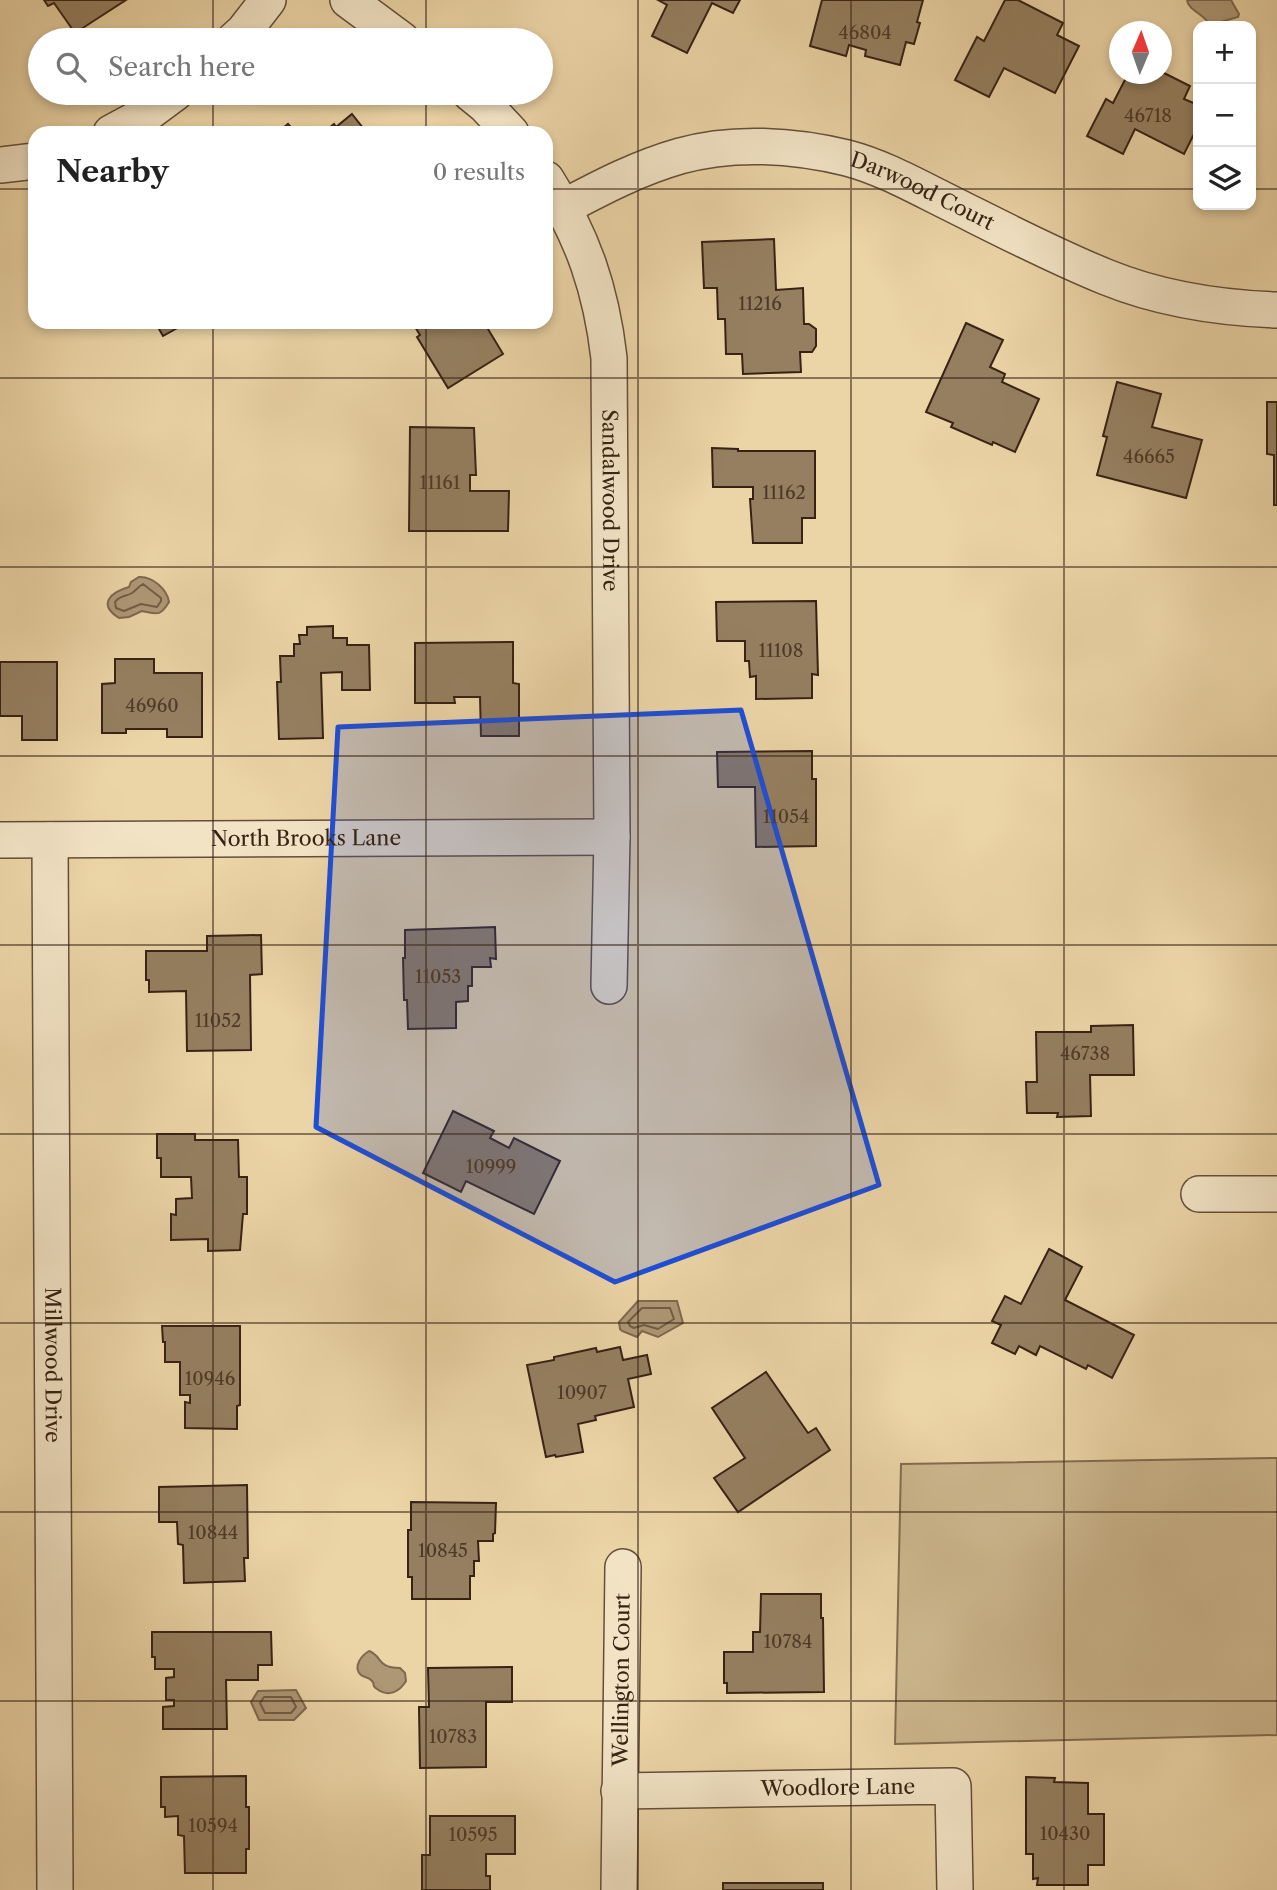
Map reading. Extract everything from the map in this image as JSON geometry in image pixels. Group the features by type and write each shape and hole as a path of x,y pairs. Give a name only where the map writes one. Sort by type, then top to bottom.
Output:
{"street":[{"path":"246,28 268,0"},
{"path":"348,0 386,28"},
{"path":"124,126 159,105"},
{"path":"485,105 505,126"},
{"name":"Darwood Court","path":"555,193 714,149 748,146 804,149 849,159 891,173 1034,245 1108,278 1204,303 1277,310"},
{"path":"0,165 28,162"},
{"name":"Sandalwood Drive","path":"555,193 582,244 594,278 605,323 609,358 612,837 609,986"},
{"name":"North Brooks Lane","path":"0,840 612,837"},
{"name":"Millwood Drive","path":"50,840 55,1890"},
{"path":"1199,1194 1277,1194"},
{"name":"Wellington Court","path":"619,1890 622,1567"},
{"name":"Woodlore Lane","path":"619,1791 953,1786 955,1890"}],"highlighted area":[{"path":"741,710 879,1185 615,1282 316,1127 338,727"}],"shaded area":[{"path":"1277,1458 1277,1735 895,1744 901,1464"}],"water":[{"path":"1187,0 1231,0 1239,14 1238,17 1224,21 1207,21"},
{"path":"139,577 158,584 169,602 158,613 142,611 119,618 109,608 109,599 129,587 131,582"},
{"path":"638,1301 677,1301 683,1323 658,1337 642,1331 637,1337 622,1331 619,1322"},
{"path":"369,1651 383,1664 400,1668 405,1673 406,1681 401,1688 390,1693 381,1692 370,1679 358,1672 361,1658"},
{"path":"296,1690 306,1708 294,1720 259,1720 251,1702 258,1691"}],"building":[{"path":"44,0 126,0 83,28 72,28 54,3 48,6"},
{"path":"658,0 740,0 733,13 712,3 687,53 652,36 667,5"},
{"path":"822,0 923,0 914,44 906,42 900,65 865,56 866,50 849,45 846,56 810,46"},
{"path":"1005,0 1018,0 1063,23 1057,35 1079,46 1055,93 1004,68 989,97 955,80 977,37 984,41"},
{"path":"1172,77 1190,86 1184,99 1193,103 1193,136 1184,154 1135,129 1123,154 1087,136 1106,99 1113,103 1123,84 1172,84"},
{"path":"352,114 361,126 337,126"},
{"path":"774,239 776,290 803,288 804,324 816,329 816,346 812,352 800,352 801,372 743,374 742,354 726,354 725,319 718,319 717,288 704,288 702,242"},
{"path":"966,323 1003,340 990,367 1005,374 1002,382 1039,399 1015,452 951,427 953,423 926,412"},
{"path":"159,329 176,329 163,336"},
{"path":"416,329 488,329 503,354 448,388 417,337 420,335"},
{"path":"1117,382 1161,394 1152,427 1202,440 1186,498 1097,475 1107,437 1103,436"},
{"path":"1267,402 1277,402 1277,505 1274,505 1274,455 1267,454"},
{"path":"410,427 474,428 476,475 470,475 470,491 509,491 508,531 409,531"},
{"path":"712,448 738,451 815,451 815,518 802,518 802,543 753,543 750,499 753,499 753,487 713,487"},
{"path":"816,601 818,675 812,674 812,698 756,699 756,676 750,677 749,661 745,661 745,641 717,641 716,602"},
{"path":"333,626 333,638 347,638 347,645 369,645 370,690 342,690 342,672 321,673 323,738 279,739 277,682 281,682 280,656 294,656 294,644 300,644 299,635 307,635 307,627"},
{"path":"513,642 513,683 519,684 519,736 481,736 480,697 454,697 455,703 415,703 415,643"},
{"path":"115,659 154,659 154,673 202,673 202,737 167,737 167,729 126,729 126,733 102,733 102,684 115,683"},
{"path":"0,662 57,662 57,740 22,740 22,716 0,716"},
{"path":"812,751 812,779 816,779 816,846 756,847 755,787 718,787 717,752"},
{"path":"495,927 496,959 490,958 491,967 472,967 472,986 468,986 468,1001 456,1002 456,1028 408,1029 407,1000 404,1000 405,930"},
{"path":"261,935 262,974 250,975 251,1050 187,1051 186,991 149,992 149,980 146,980 146,951 207,951 207,936"},
{"path":"1133,1025 1134,1075 1090,1075 1091,1116 1057,1117 1058,1113 1027,1113 1026,1082 1037,1082 1036,1032 1091,1032 1091,1026"},
{"path":"453,1111 494,1131 490,1138 509,1148 514,1138 560,1161 534,1214 466,1181 461,1192 423,1173"},
{"path":"157,1134 195,1134 195,1140 238,1140 239,1177 247,1177 247,1214 243,1214 240,1250 208,1251 208,1239 171,1240 171,1214 176,1215 176,1199 192,1198 191,1177 161,1177 161,1158 157,1158"},
{"path":"1049,1249 1082,1267 1065,1300 1134,1335 1112,1378 1088,1365 1086,1369 1040,1346 1036,1355 1019,1346 1015,1354 992,1343 1001,1325 992,1321 1005,1296 1021,1304"},
{"path":"162,1326 240,1326 240,1405 237,1406 237,1429 185,1428 185,1402 190,1403 190,1395 180,1395 180,1362 165,1362"},
{"path":"620,1347 623,1360 647,1355 651,1374 628,1379 634,1407 595,1416 596,1420 578,1424 583,1452 546,1457 527,1365 596,1348 597,1352"},
{"path":"766,1372 808,1433 816,1428 830,1450 738,1512 714,1478 745,1458 712,1408"},
{"path":"247,1485 248,1558 244,1558 245,1581 184,1583 183,1545 178,1544 177,1522 159,1522 159,1487"},
{"path":"411,1502 496,1503 493,1541 478,1541 479,1561 474,1561 474,1576 470,1576 470,1599 412,1599 412,1577 408,1577"},
{"path":"761,1594 821,1594 824,1692 727,1693 727,1683 724,1683 724,1652 753,1652 753,1632 760,1632"},
{"path":"152,1632 271,1632 272,1665 258,1665 258,1680 226,1680 227,1729 163,1729 163,1707 174,1706 174,1700 166,1700 166,1678 174,1677 174,1669 155,1669"},
{"path":"512,1667 512,1702 486,1702 486,1767 420,1768 419,1707 429,1707 428,1668"},
{"path":"246,1776 249,1849 246,1849 246,1873 185,1873 184,1836 178,1835 178,1816 165,1817 165,1807 161,1807 161,1777"},
{"path":"1026,1777 1055,1778 1054,1782 1088,1783 1088,1814 1104,1814 1104,1865 1088,1865 1088,1885 1037,1885 1038,1878 1033,1879 1033,1854 1026,1854"},
{"path":"430,1816 515,1816 515,1854 486,1854 486,1876 490,1876 490,1890 422,1890 422,1855 430,1855"},
{"path":"723,1883 823,1883 823,1890 723,1890"}]}
